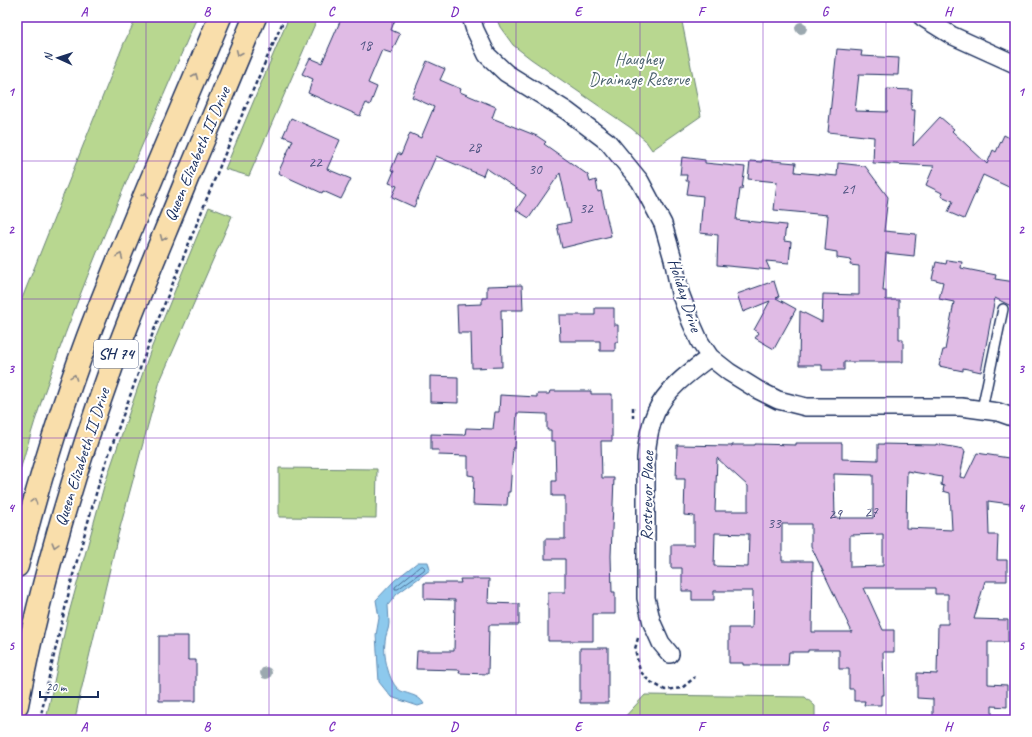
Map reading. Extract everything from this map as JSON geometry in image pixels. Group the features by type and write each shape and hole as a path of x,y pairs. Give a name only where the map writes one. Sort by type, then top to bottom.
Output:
{"highway":[{"name":"Queen Elizabeth II Drive","path":"17,566 48,455 96,314 220,17"},
{"name":"Queen Elizabeth II Drive","path":"17,705 35,622 54,547 75,477 110,371 154,259 255,17"}],"street":[{"name":"Holiday Drive","path":"471,17 475,30 487,55 506,73 567,111 608,142 640,181 663,224 673,259 680,293 691,322 710,358 758,390 778,400 793,405 823,408 961,407 998,412 1015,418"},
{"path":"922,17 951,35 1015,64"},
{"name":"Rostrevor Place","path":"670,654 652,623 646,598 646,458 648,437 656,411 667,395 679,382 710,358"}],"lane":[{"path":"982,409 1003,309"}],"path":[{"path":"40,720 73,575 101,476 154,330 224,156 285,17"}],"green space":[{"path":"137,17 197,17 76,304 35,422 17,481 17,311 124,43"},
{"path":"289,17 318,17 249,176 225,169"},
{"name":"Haughey Drainage Reserve","path":"496,17 681,17 701,116 652,150 645,140 631,128 513,45 500,27"},
{"path":"209,207 232,216 160,381 118,535 75,720 46,720 67,620 104,486 151,349"},
{"path":"279,468 377,469 376,518 279,517"},
{"path":"645,695 805,697 815,706 815,720 622,720"}],"water":[{"path":"418,562 428,562 430,570 397,594 388,605 389,626 385,647 387,667 391,680 401,691 421,700 424,704 418,706 391,697 379,682 376,635 379,618 376,600 395,580"}],"building":[{"path":"342,17 396,17 391,30 400,34 391,53 382,50 368,83 377,87 370,105 366,103 360,116 308,93 313,79 302,74 310,58 322,63"},
{"path":"837,49 862,51 861,56 899,58 898,75 859,74 855,111 887,112 887,89 912,90 911,110 915,110 913,146 940,117 954,129 952,131 987,164 993,150 996,152 1004,135 1015,141 1015,190 983,175 964,219 948,212 953,201 941,196 942,193 926,185 934,166 873,163 874,137 828,132"},
{"path":"427,61 445,69 440,80 461,89 460,92 496,107 492,118 537,136 546,142 544,144 588,175 590,182 596,180 598,192 601,191 611,236 562,248 557,225 571,222 560,173 529,218 516,210 526,195 486,168 483,176 436,156 414,207 392,197 397,186 389,183 394,171 391,170 398,153 401,155 410,133 421,138 434,107 412,97"},
{"path":"291,118 340,140 327,169 351,179 341,199 323,191 322,193 278,173 293,140 283,136"},
{"path":"682,157 705,160 705,163 745,167 742,189 740,189 736,220 786,225 784,241 791,242 789,263 766,261 770,270 717,265 718,235 700,233 703,196 687,194 689,181 686,181 687,175 680,175"},
{"path":"762,160 796,163 795,172 837,176 838,163 865,166 888,197 884,231 916,234 914,256 886,253 883,291 886,291 886,300 899,300 899,339 903,339 903,362 844,362 844,370 822,370 822,365 799,365 800,311 822,322 823,294 859,295 859,266 850,265 851,260 837,258 837,252 825,250 828,215 774,210 777,182 748,179 750,161 762,162"},
{"path":"947,260 962,262 961,268 996,275 995,279 1015,282 1015,308 995,298 981,372 963,368 963,371 939,366 943,350 945,350 954,302 939,299 943,282 932,279 936,262 946,264"},
{"path":"774,281 779,297 776,298 796,309 774,349 755,338 759,333 754,330 770,301 743,312 737,294"},
{"path":"522,285 523,310 501,310 502,367 472,368 471,333 458,333 457,305 482,304 482,298 487,298 487,286"},
{"path":"595,308 614,308 614,325 618,325 618,342 615,342 615,351 600,351 600,341 560,341 559,315 595,315"},
{"path":"430,376 458,377 458,403 430,402"},
{"path":"550,391 591,391 591,394 612,394 612,441 601,441 602,478 614,478 611,556 612,592 615,592 615,614 593,614 593,641 548,641 548,592 565,592 565,559 545,559 545,539 565,539 565,496 552,496 552,481 556,481 555,441 551,441 551,430 547,430 547,414 517,413 515,448 513,448 510,492 508,492 507,505 473,505 474,476 468,475 468,456 438,455 439,450 431,450 431,434 465,435 466,428 493,429 495,412 499,412 500,395 537,397 537,394 549,394"},
{"path":"796,443 842,443 842,459 878,460 878,444 936,444 964,449 965,451 960,477 965,478 977,453 1015,459 1015,478 1010,504 988,501 989,535 998,535 997,560 1007,560 1007,581 985,581 974,619 1008,620 1008,642 988,642 988,684 1007,685 1007,707 992,706 992,720 933,720 933,699 917,698 917,673 937,674 938,624 948,624 948,594 935,594 935,588 864,588 883,630 894,630 894,652 883,652 884,695 881,695 881,705 864,705 865,701 854,701 854,689 849,689 849,669 839,669 839,650 808,650 808,652 789,652 788,665 743,665 743,663 729,663 729,628 752,628 753,591 714,591 714,600 692,600 692,591 682,591 682,568 671,568 671,545 694,545 694,516 684,515 685,479 676,479 677,445 796,445","holes":["717,458 748,486 748,511 715,511","907,471 942,477 941,485 944,486 943,491 950,493 952,530 906,528","834,474 873,475 873,518 835,518","782,524 811,524 811,546 852,632 812,632 813,561 782,561","715,533 749,534 748,567 714,566","883,534 883,566 850,567 850,535"]},
{"path":"460,579 489,579 488,603 519,604 519,625 489,625 488,674 459,673 460,670 416,669 417,651 454,651 455,600 424,599 424,583 461,583"},
{"path":"159,636 188,636 188,660 196,660 196,701 159,701"},
{"path":"580,648 608,648 608,703 580,703"}]}
